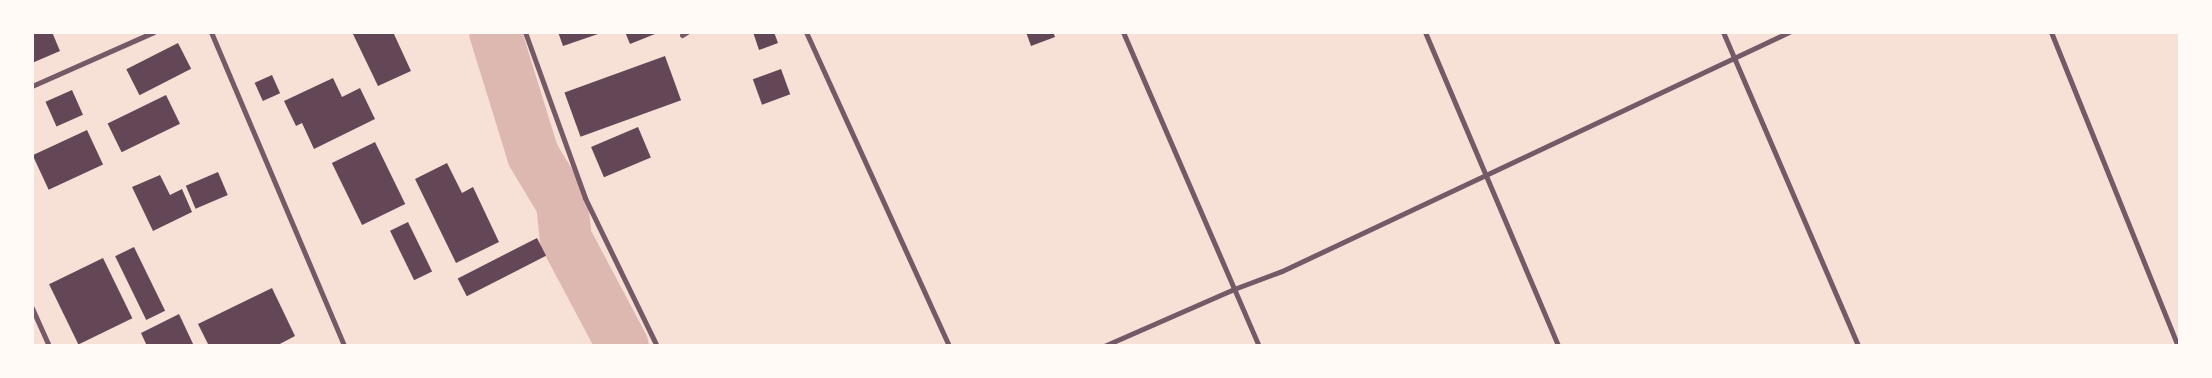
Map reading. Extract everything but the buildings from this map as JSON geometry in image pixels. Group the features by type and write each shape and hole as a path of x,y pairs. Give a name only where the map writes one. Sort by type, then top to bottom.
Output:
{"street":[{"path":"32,86 154,32"},
{"path":"212,32 344,346"},
{"path":"525,32 584,198 656,346"},
{"path":"806,32 949,346"},
{"path":"1123,32 1259,346"},
{"path":"1426,32 1484,174 1558,346"},
{"path":"1723,32 1858,346"},
{"path":"1104,346 1234,289 1291,267 1484,174 1789,32"},
{"path":"2051,32 2178,346"},
{"path":"32,308 49,346"}],"waterway":[{"path":"495,32 533,155 562,203 566,239 623,346"}]}
